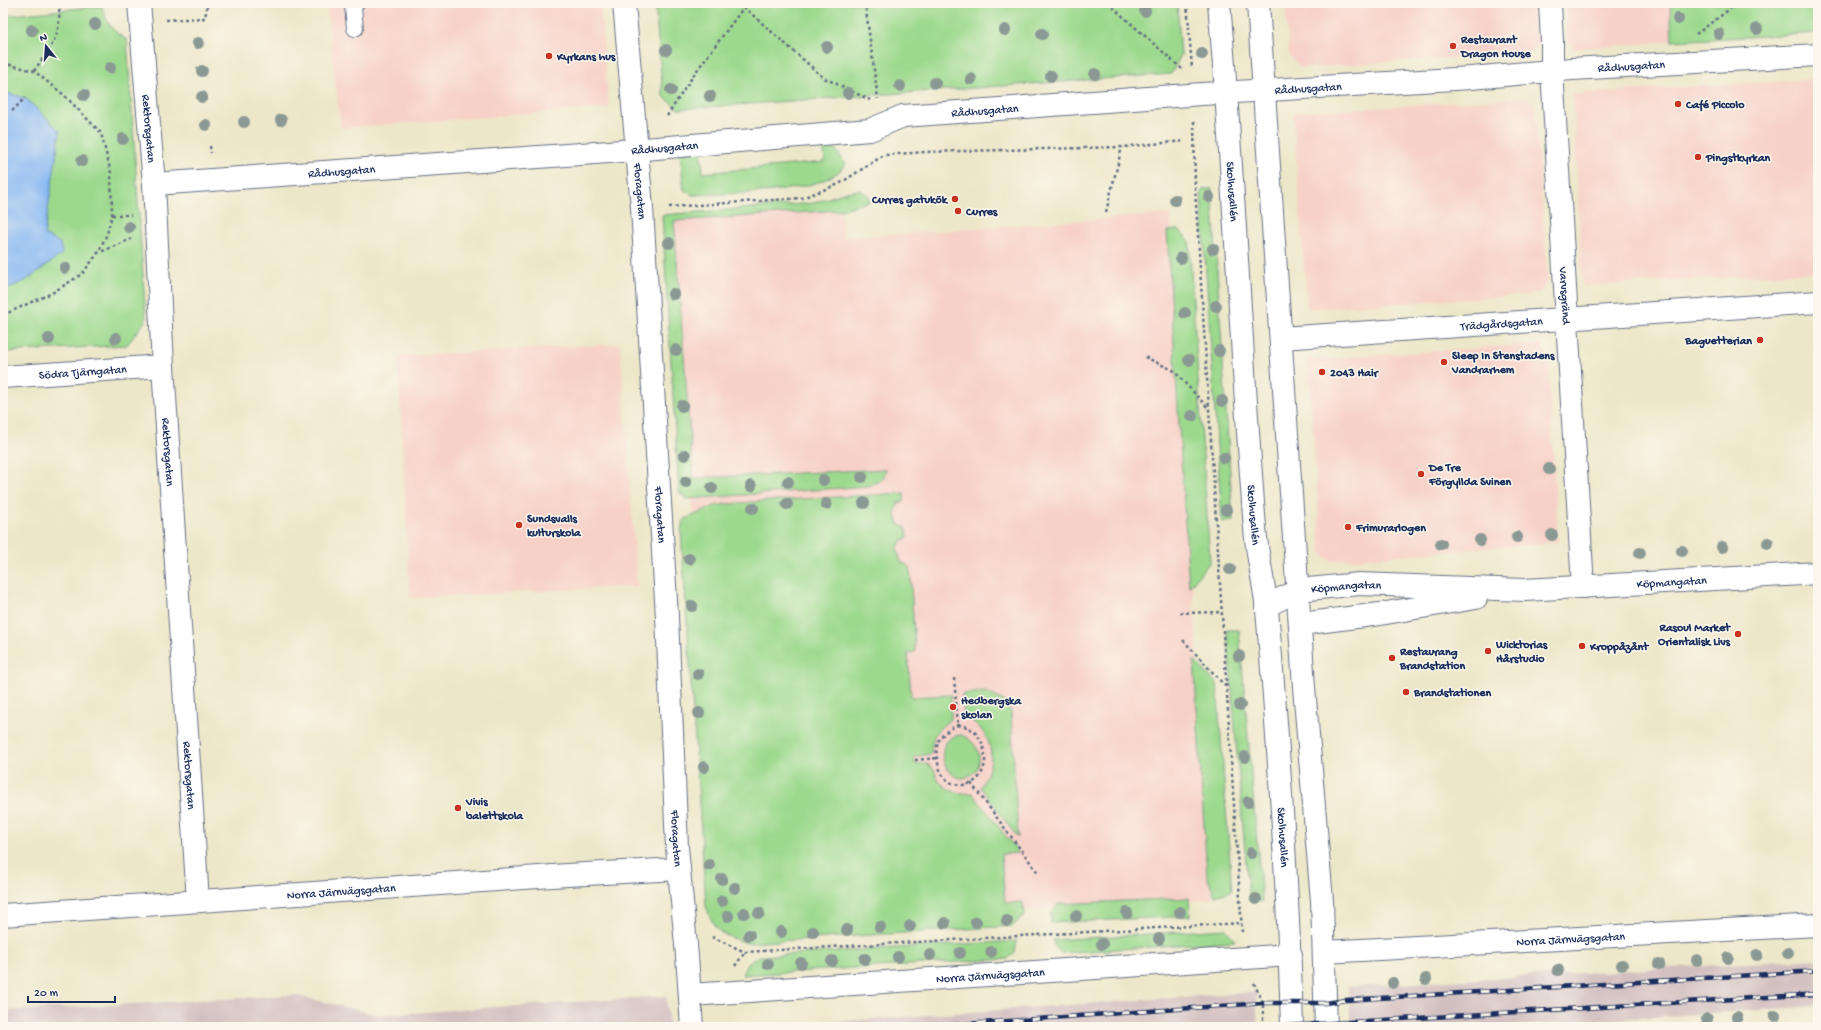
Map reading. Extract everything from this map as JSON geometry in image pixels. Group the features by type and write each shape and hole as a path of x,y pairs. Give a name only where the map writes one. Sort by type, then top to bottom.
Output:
{"street":[{"name":"Floragatan","path":"624,3 635,150 642,208 667,617 679,869 692,1027"},
{"name":"Skolhusallén","path":"1218,3 1226,93 1241,339 1255,532 1266,606 1276,727 1291,955 1292,1027"},
{"path":"1258,3 1294,542 1301,624 1304,687 1322,901 1326,1027"},
{"name":"Varvsgränd","path":"1550,3 1552,70 1583,587"},
{"name":"Rektorsgatan","path":"139,12 154,184 163,366 198,901"},
{"name":"Rådhusgatan","path":"154,184 635,150 870,130 903,116 1264,90 1464,78 1552,70 1818,54"},
{"name":"Trädgårdsgatan","path":"1281,338 1818,302"},
{"name":"Södra Tjärngatan","path":"3,376 163,366"},
{"name":"Köpmangatan","path":"1266,606 1298,590 1359,584 1525,590 1818,573"},
{"name":"Köpmangatan","path":"1301,624 1380,614 1525,590"},
{"path":"1266,606 1301,624"},
{"name":"Norra Järnvägsgatan","path":"3,915 567,875 679,869"},
{"name":"Norra Järnvägsgatan","path":"1324,952 1818,925"},
{"name":"Norra Järnvägsgatan","path":"690,996 1291,955"}],"lane":[{"path":"355,28 353,7 356,3"}],"path":[{"path":"34,71 57,38 60,23 59,3"},
{"path":"739,3 824,78 871,101"},
{"path":"667,116 695,73 747,3"},
{"path":"866,3 878,104"},
{"path":"1108,3 1177,64"},
{"path":"1695,35 1738,3"},
{"path":"139,12 205,18 207,6"},
{"path":"3,63 34,71 64,95 101,134 111,173 112,215 107,234 98,253 82,274 52,293 3,315"},
{"path":"12,111 25,98"},
{"path":"642,208 802,198 839,184 884,155 925,152 1122,147 1184,141"},
{"path":"1106,212 1122,147"},
{"path":"1195,188 1244,959 1263,1004 1263,1027"},
{"path":"98,253 137,236"},
{"path":"1145,357 1173,370 1209,410"},
{"path":"1180,613 1222,612"},
{"path":"1183,640 1227,688"},
{"path":"954,678 958,725"},
{"path":"958,725 966,726 973,730 983,744 985,753 984,769 979,777 971,783 956,784 948,781 942,774 938,758 937,748 939,740 950,728 958,725"},
{"path":"914,760 938,758"},
{"path":"971,783 1039,874"},
{"path":"710,933 713,938 745,952 1242,923"}],"shaded area":[{"path":"326,3 600,3 609,108 341,128"},
{"path":"1285,3 1539,3 1542,40 1531,52 1301,68 1289,55"},
{"path":"1565,3 1670,3 1672,41 1575,49 1567,38"},
{"path":"1818,79 1818,272 1582,286 1573,94"},
{"path":"1525,97 1535,105 1548,280 1540,294 1307,309 1293,112 1389,107"},
{"name":"Hedbergska skolan","path":"841,210 843,238 1170,214 1212,899 720,927 674,221"},
{"name":"Sundsvalls kulturskola","path":"620,344 637,586 410,598 398,356"},
{"path":"1541,344 1548,358 1558,542 1331,561 1321,553 1308,360"},
{"path":"1818,959 1818,1006 1501,1027 1351,1027 1348,987"},
{"path":"1256,992 1258,1027 756,1027"},
{"path":"294,995 379,1015 666,996 669,1027 3,1027 3,1011"}],"green space":[{"path":"655,3 1177,3 1181,55 1171,74 678,109 663,96"},
{"path":"1670,3 1818,3 1818,33 1672,41"},
{"path":"102,6 110,26 127,40 146,320 127,345 3,352 3,290 25,281 59,243 44,235 60,131 25,98 3,92 3,16"},
{"path":"823,139 830,142 846,164 837,173 823,180 807,185 767,192 692,195 684,190 680,153 701,150 703,173 825,162"},
{"path":"1204,189 1212,189 1233,521 1222,522 1201,194"},
{"path":"860,190 868,195 870,201 841,210 674,221 693,478 886,469 883,479 869,486 687,499 679,493 662,215 814,203 846,192"},
{"path":"1179,230 1189,240 1210,562 1189,587 1167,231"},
{"path":"904,493 904,501 898,503 895,513 899,525 906,527 908,537 901,541 897,549 901,562 910,567 915,652 908,653 911,697 951,695 951,719 938,730 934,737 931,754 914,757 915,764 927,763 934,770 939,782 950,790 961,794 972,793 1019,853 1001,854 1005,903 1023,902 1024,915 1013,926 747,943 725,935 716,928 706,906 681,531 683,520 717,505"},
{"path":"1227,630 1239,630 1262,902 1249,901"},
{"path":"1194,660 1217,684 1232,891 1215,896 1207,877"},
{"path":"986,692 1006,702 1011,713 1018,838 980,787 990,766 990,747 987,738 981,730 974,722 964,715 962,694"},
{"path":"961,735 972,742 978,752 979,758 979,764 972,774 963,778 955,776 949,771 944,763 943,754 945,745 950,738"},
{"path":"1189,898 1190,916 1051,923 1051,914 1058,904"},
{"path":"1226,929 1235,941 1061,953 1054,945 1053,940"},
{"path":"1017,941 1015,952 1008,959 742,975 747,963 760,956"}],"water":[{"path":"3,92 25,98 60,131 44,235 60,243 62,254 25,281 3,290"}],"railway":[{"path":"923,1027 1263,1003 1325,1003 1346,1000 1818,971"},
{"path":"1266,1027 1818,994"}],"place":[{"name":"Restaurant Dragon House","path":"1453,46"},
{"name":"Kyrkans hus","path":"549,56"},
{"name":"Café Piccolo","path":"1678,104"},
{"name":"Pingstkyrkan","path":"1698,157"},
{"name":"Curres gatukök","path":"955,199"},
{"name":"Curres","path":"958,211"},
{"name":"Baguetterian","path":"1760,340"},
{"name":"Sleep In Stenstadens Vandrarhem","path":"1444,362"},
{"name":"2043 Hair","path":"1322,372"},
{"name":"De Tre Förgyllda Svinen","path":"1421,474"},
{"name":"Sundsvalls kulturskola","path":"519,525"},
{"name":"Frimurarlogen","path":"1348,527"},
{"name":"Rasoul Market Orientalisk Livs","path":"1738,634"},
{"name":"Kroppåzånt","path":"1582,646"},
{"name":"Wicktorias Hårstudio","path":"1488,651"},
{"name":"Restaurang Brandstation","path":"1392,658"},
{"name":"Brandstationen","path":"1406,692"},
{"name":"Hedbergska skolan","path":"953,707"},
{"name":"Vivis balettskola","path":"458,808"}]}
